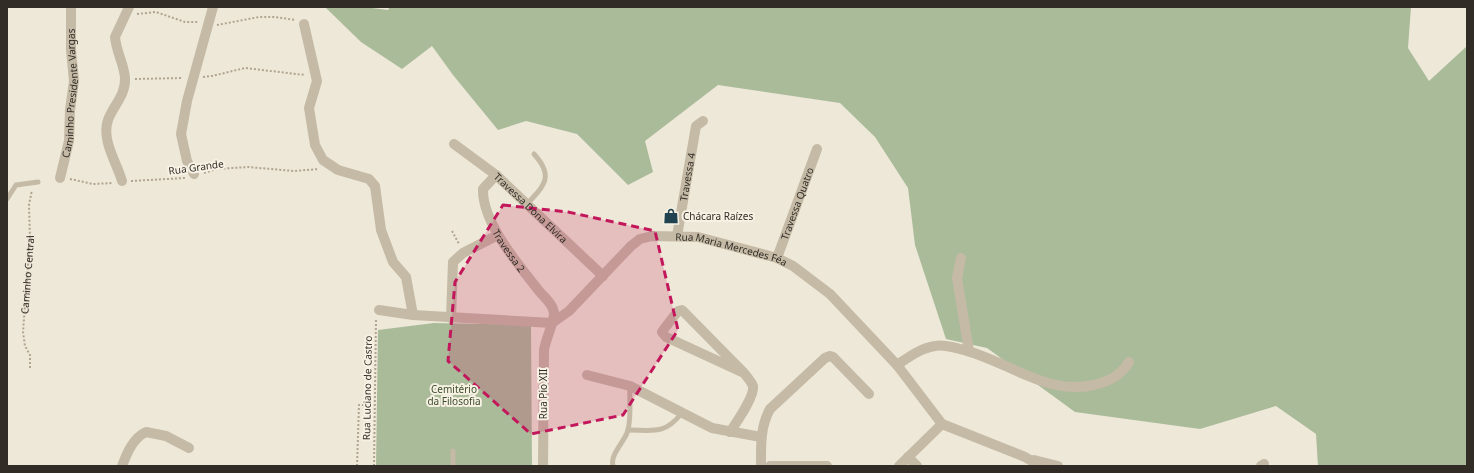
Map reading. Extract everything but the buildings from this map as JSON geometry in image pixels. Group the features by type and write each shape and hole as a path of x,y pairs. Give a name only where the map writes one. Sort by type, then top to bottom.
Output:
{"street":[{"name":"Caminho Presidente Vargas","path":"60,178 69,141 70,110 74,81 71,50 71,7"},
{"path":"122,182 107,137 106,127 108,119 118,104 125,78 115,37 129,7"},
{"path":"194,174 187,161 181,134 213,7"},
{"path":"304,24 317,81 309,108 315,144 324,160 336,168 369,179 375,186 381,230 385,244 393,262 406,277 413,315"},
{"name":"Travessa 4","path":"677,236 696,126 703,121"},
{"name":"Travessa Dona Elvira","path":"454,144 496,175 603,276"},
{"name":"Travessa Quatro","path":"778,258 817,149"},
{"name":"Travessa 2","path":"496,175 485,186 483,192 488,218 498,235 549,302 554,314 552,323"},
{"path":"450,318 453,262 463,253 498,235"},
{"name":"Rua Maria Mercedes Féa","path":"552,323 569,311 631,246 640,240 652,236 698,237 778,258 793,266 830,294 897,365 942,424"},
{"path":"961,258 957,278 969,351"},
{"path":"379,310 450,318 552,323"},
{"path":"730,432 754,388 744,373 682,310 678,311 662,332 666,337 744,373"},
{"name":"Rua Pio XII","path":"543,466 544,350 546,337 552,323"},
{"path":"897,365 913,354 937,345 969,351 1037,380 1070,386 1090,385 1111,380 1124,370 1129,362"},
{"path":"761,466 761,437 765,418 770,409 825,358 830,356 869,394"},
{"path":"586,375 630,386 681,414 712,428 761,437"},
{"path":"899,466 942,424 1025,457 1058,466"},
{"path":"122,466 138,437 146,432 166,436 189,448"},
{"path":"908,457 917,466"},
{"path":"1025,457 1040,466"},
{"path":"770,466 827,466"}],"lane":[{"path":"527,204 543,187 546,173 542,162 534,154"},
{"path":"7,199 13,187 16,185 38,182"},
{"path":"613,466 613,457 623,442 628,430 630,386"},
{"path":"628,430 666,429 672,425 681,414"},
{"path":"453,452 453,466"}],"path":[{"path":"125,78 169,80 194,78 212,76 245,68 316,78"},
{"name":"Rua Grande","path":"60,178 93,184 182,178 194,174 217,170 248,167 294,171 336,168"},
{"name":"Caminho Central","path":"30,368 30,355 25,346 23,332 30,239 28,205 31,192 38,182"},
{"path":"452,231 463,253"},
{"name":"Rua Luciano de Castro","path":"374,466 376,320 379,310"},
{"path":"357,466 359,405 374,405"}],"highlighted area":[{"path":"503,205 568,212 655,231 678,330 623,415 531,434 448,361 455,282"}],"green space":[{"path":"325,7 364,7 388,10 390,7 1411,7 1408,48 1429,81 1467,46 1467,466 1318,466 1316,434 1276,406 1200,429 1075,412 987,348 946,339 915,245 908,188 875,137 840,103 718,85 645,141 653,172 628,185 577,134 526,121 498,130 453,75 432,46 402,69 361,42"},
{"name":"Cemitério da Filosofia","path":"434,323 531,325 532,466 376,466 378,330"}],"place":[{"name":"Chácara Raízes","path":"671,216"}]}
